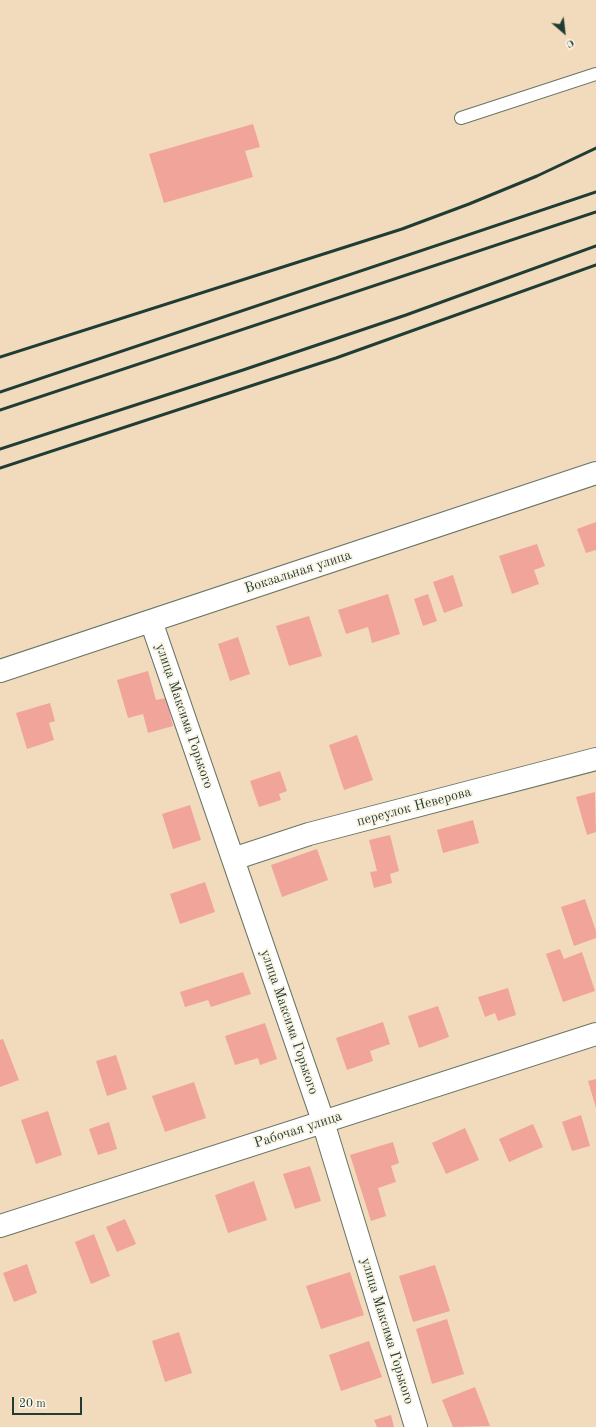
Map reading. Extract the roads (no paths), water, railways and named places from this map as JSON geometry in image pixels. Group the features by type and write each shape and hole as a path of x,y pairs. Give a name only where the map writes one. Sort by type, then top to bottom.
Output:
{"street":[{"name":"Вокзальная улица","path":"0,671 596,473"},
{"name":"улица Максима Горького","path":"151,621 323,1122 416,1427"},
{"name":"переулок Неверова","path":"233,859 309,834 596,759"},
{"name":"Рабочая улица","path":"0,1226 596,1034"}],"lane":[{"path":"460,118 596,74"}],"railway":[{"path":"0,357 402,229 469,204 537,176 596,148"},
{"path":"0,392 596,192"},
{"path":"0,410 596,212"},
{"path":"0,449 406,315 596,246"},
{"path":"0,468 336,358 596,265"}]}
